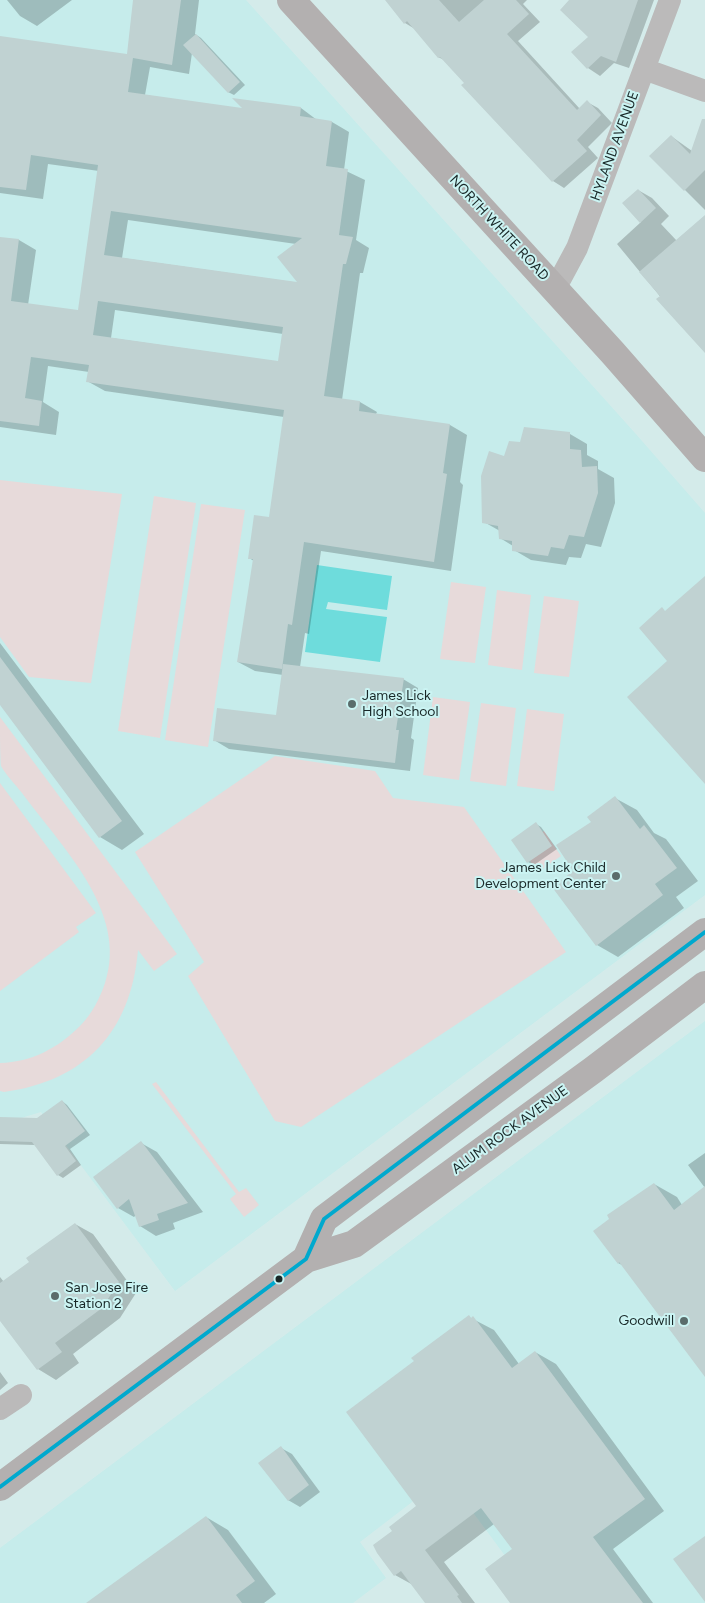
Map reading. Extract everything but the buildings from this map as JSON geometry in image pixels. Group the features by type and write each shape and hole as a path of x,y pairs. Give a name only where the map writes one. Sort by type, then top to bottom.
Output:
{"main road":[{"name":"NORTH WHITE ROAD","path":"291,0 555,289 705,458"},
{"name":"ALUM ROCK AVENUE","path":"306,1259 324,1219 705,932"},
{"name":"ALUM ROCK AVENUE","path":"0,1487 306,1259 354,1244 705,985"},
{"path":"440,1182 436,1173 439,1163 450,1149 452,1124"}],"street":[{"name":"HYLAND AVENUE","path":"555,289 577,248 670,0"},
{"path":"644,69 705,91"},
{"path":"0,1409 21,1394"}],"shaded area":[{"name":"James Lick High School","path":"0,0 246,0 705,513 705,895 175,1291 41,1112 8,1122 0,1122"},
{"path":"0,480 122,494 91,683 29,677 0,637"},
{"path":"154,496 196,503 160,738 118,731"},
{"path":"201,504 245,510 208,747 165,740"},
{"path":"451,582 486,587 475,663 440,659"},
{"path":"497,590 531,595 522,670 488,665"},
{"path":"544,596 579,601 569,677 534,673"},
{"path":"433,697 470,702 459,780 423,775"},
{"path":"481,703 516,708 506,786 470,781"},
{"path":"527,709 564,714 554,791 517,786"},
{"path":"0,717 177,954 154,971 138,950 134,979 125,1005 114,1028 99,1048 80,1064 58,1077 33,1086 4,1092 0,1091 0,1063 34,1057 72,1034 92,1011 101,994 110,957 108,931 100,906 87,881 72,858 1,766"},
{"path":"275,756 375,771 393,798 464,807 566,952 301,1127 275,1121 188,976 204,962 135,852"},
{"path":"0,783 96,913 76,927 79,932 0,991"},
{"path":"544,831 561,856 538,872 520,847"},
{"path":"705,1021 705,1603 540,1603 446,1476 360,1542 386,1578 353,1603 0,1603 0,1548"},
{"path":"156,1082 239,1192 246,1188 259,1205 244,1217 230,1199 236,1194 152,1084"}],"water":[{"path":"317,565 392,576 387,610 328,602 326,609 387,617 380,662 305,652"}],"transit line":[{"path":"0,1487 306,1259 324,1219 705,932"}],"place":[{"name":"James Lick High School","path":"352,704"},
{"name":"James Lick Child Development Center","path":"616,876"},
{"name":"San Jose Fire Station 2","path":"55,1296"},
{"name":"Goodwill","path":"684,1321"}]}
